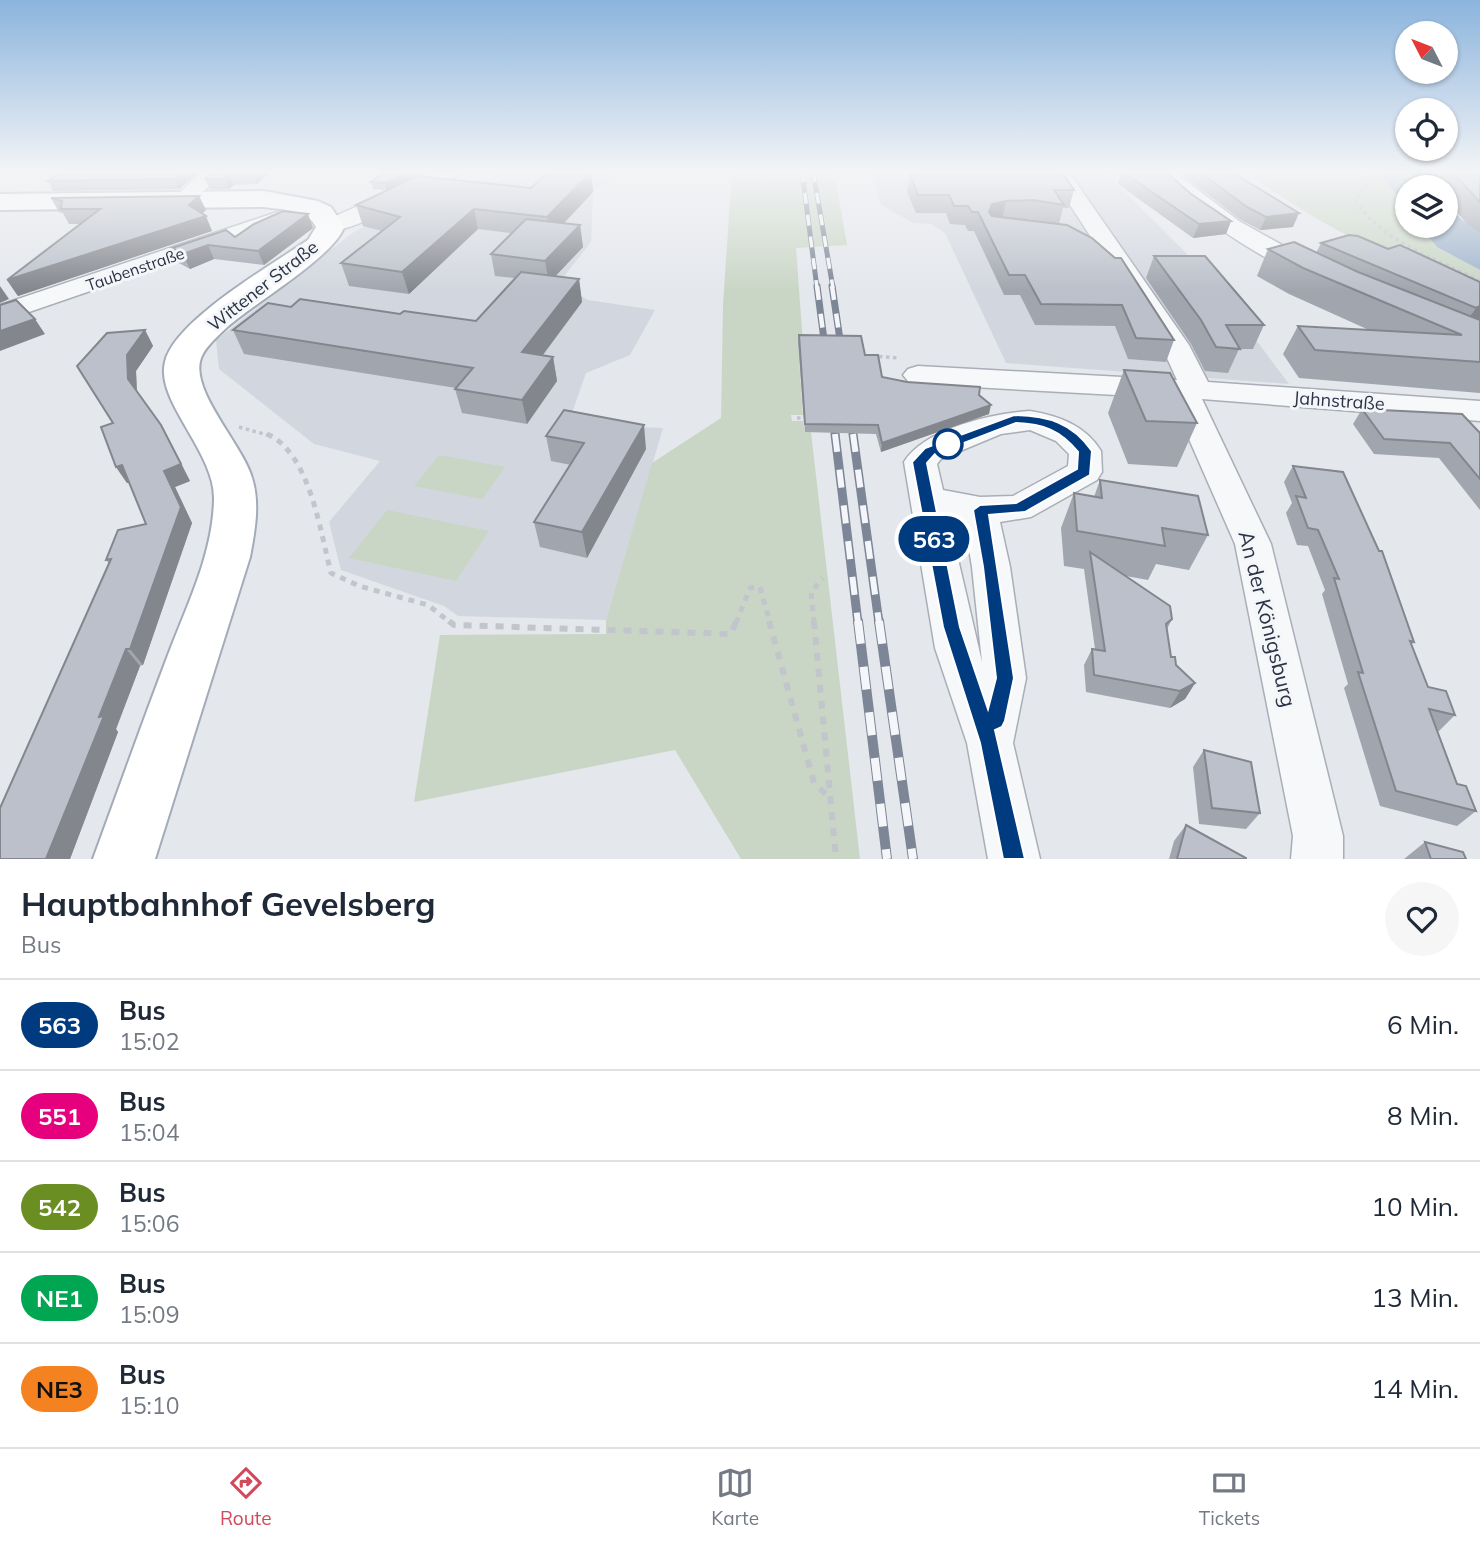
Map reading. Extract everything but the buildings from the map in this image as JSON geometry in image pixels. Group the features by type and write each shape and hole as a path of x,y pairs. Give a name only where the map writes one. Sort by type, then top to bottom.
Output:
{"main road":[{"name":"Wittener Straße","path":"124,859 211,605 232,529 235,498 231,469 184,387 181,362 186,349 226,312 318,246 327,236 330,227 317,211"}],"street":[{"name":"Taubenstraße","path":"0,314 297,211"},
{"path":"330,227 365,211"},
{"path":"1085,211 1175,345 1189,390"},
{"path":"1210,211 1327,279"},
{"path":"1077,239 1094,246 1103,256 1135,305 1151,308"},
{"name":"Jahnstraße","path":"909,366 995,380 1189,390 1467,410"},
{"name":"An der Königsburg","path":"1189,390 1253,544 1318,836 1317,859"},
{"path":"1467,410 1480,439"},
{"path":"927,499 980,510 1019,508 1085,472 1085,451 1073,436 1044,420 1014,419 930,451 920,462 927,499 956,648 990,743 1014,859"},
{"path":"980,510 991,567 1005,678 990,743"}],"path":[{"path":"1362,211 1386,233 1480,281"},
{"path":"862,356 909,366"},
{"path":"797,418 805,418"},
{"path":"205,423 244,427 275,437 291,451 312,502 331,573 359,586 428,605 454,625 731,634 750,588 760,587 814,783 829,797"},
{"path":"823,578 811,592 836,859"}],"shaded area":[{"path":"391,211 592,211 591,242 558,284 588,300 655,310 630,355 586,373 568,424 663,428 606,620 458,616 444,606 341,570 329,522 380,461 314,444 219,369 216,340 351,234"},
{"path":"892,211 1144,211 1205,272 1289,384 1006,363 945,233 931,224 913,223"}],"green space":[{"path":"729,211 841,211 847,245 796,248 803,344 798,344 803,415 791,415 792,421 803,421 805,432 811,432 860,859 741,859 675,750 414,802 440,635 606,634 606,620 652,463 721,418 723,305"},
{"path":"1305,211 1395,211 1395,238 1430,238 1437,247 1480,270 1480,300 1392,258"},
{"path":"439,455 505,467 482,499 414,486"},
{"path":"387,510 489,531 456,581 349,558"}],"water":[{"path":"1458,216 1480,234 1480,270 1437,247 1430,238 1458,238"}],"railway":[{"path":"807,211 817,288"},
{"path":"820,211 833,288"},
{"path":"817,286 826,355"},
{"path":"832,286 842,353"},
{"path":"833,414 836,436"},
{"path":"850,415 853,436"},
{"path":"835,434 858,623"},
{"path":"853,434 879,623"},
{"path":"858,621 887,859"},
{"path":"879,621 913,859"}],"bus line":[{"name":"563","path":"995,721 1005,678 991,567 980,510 1019,508 1085,472 1085,451 1073,436 1044,420 1014,419 930,451 920,462 951,627 990,743 1014,859"}]}
